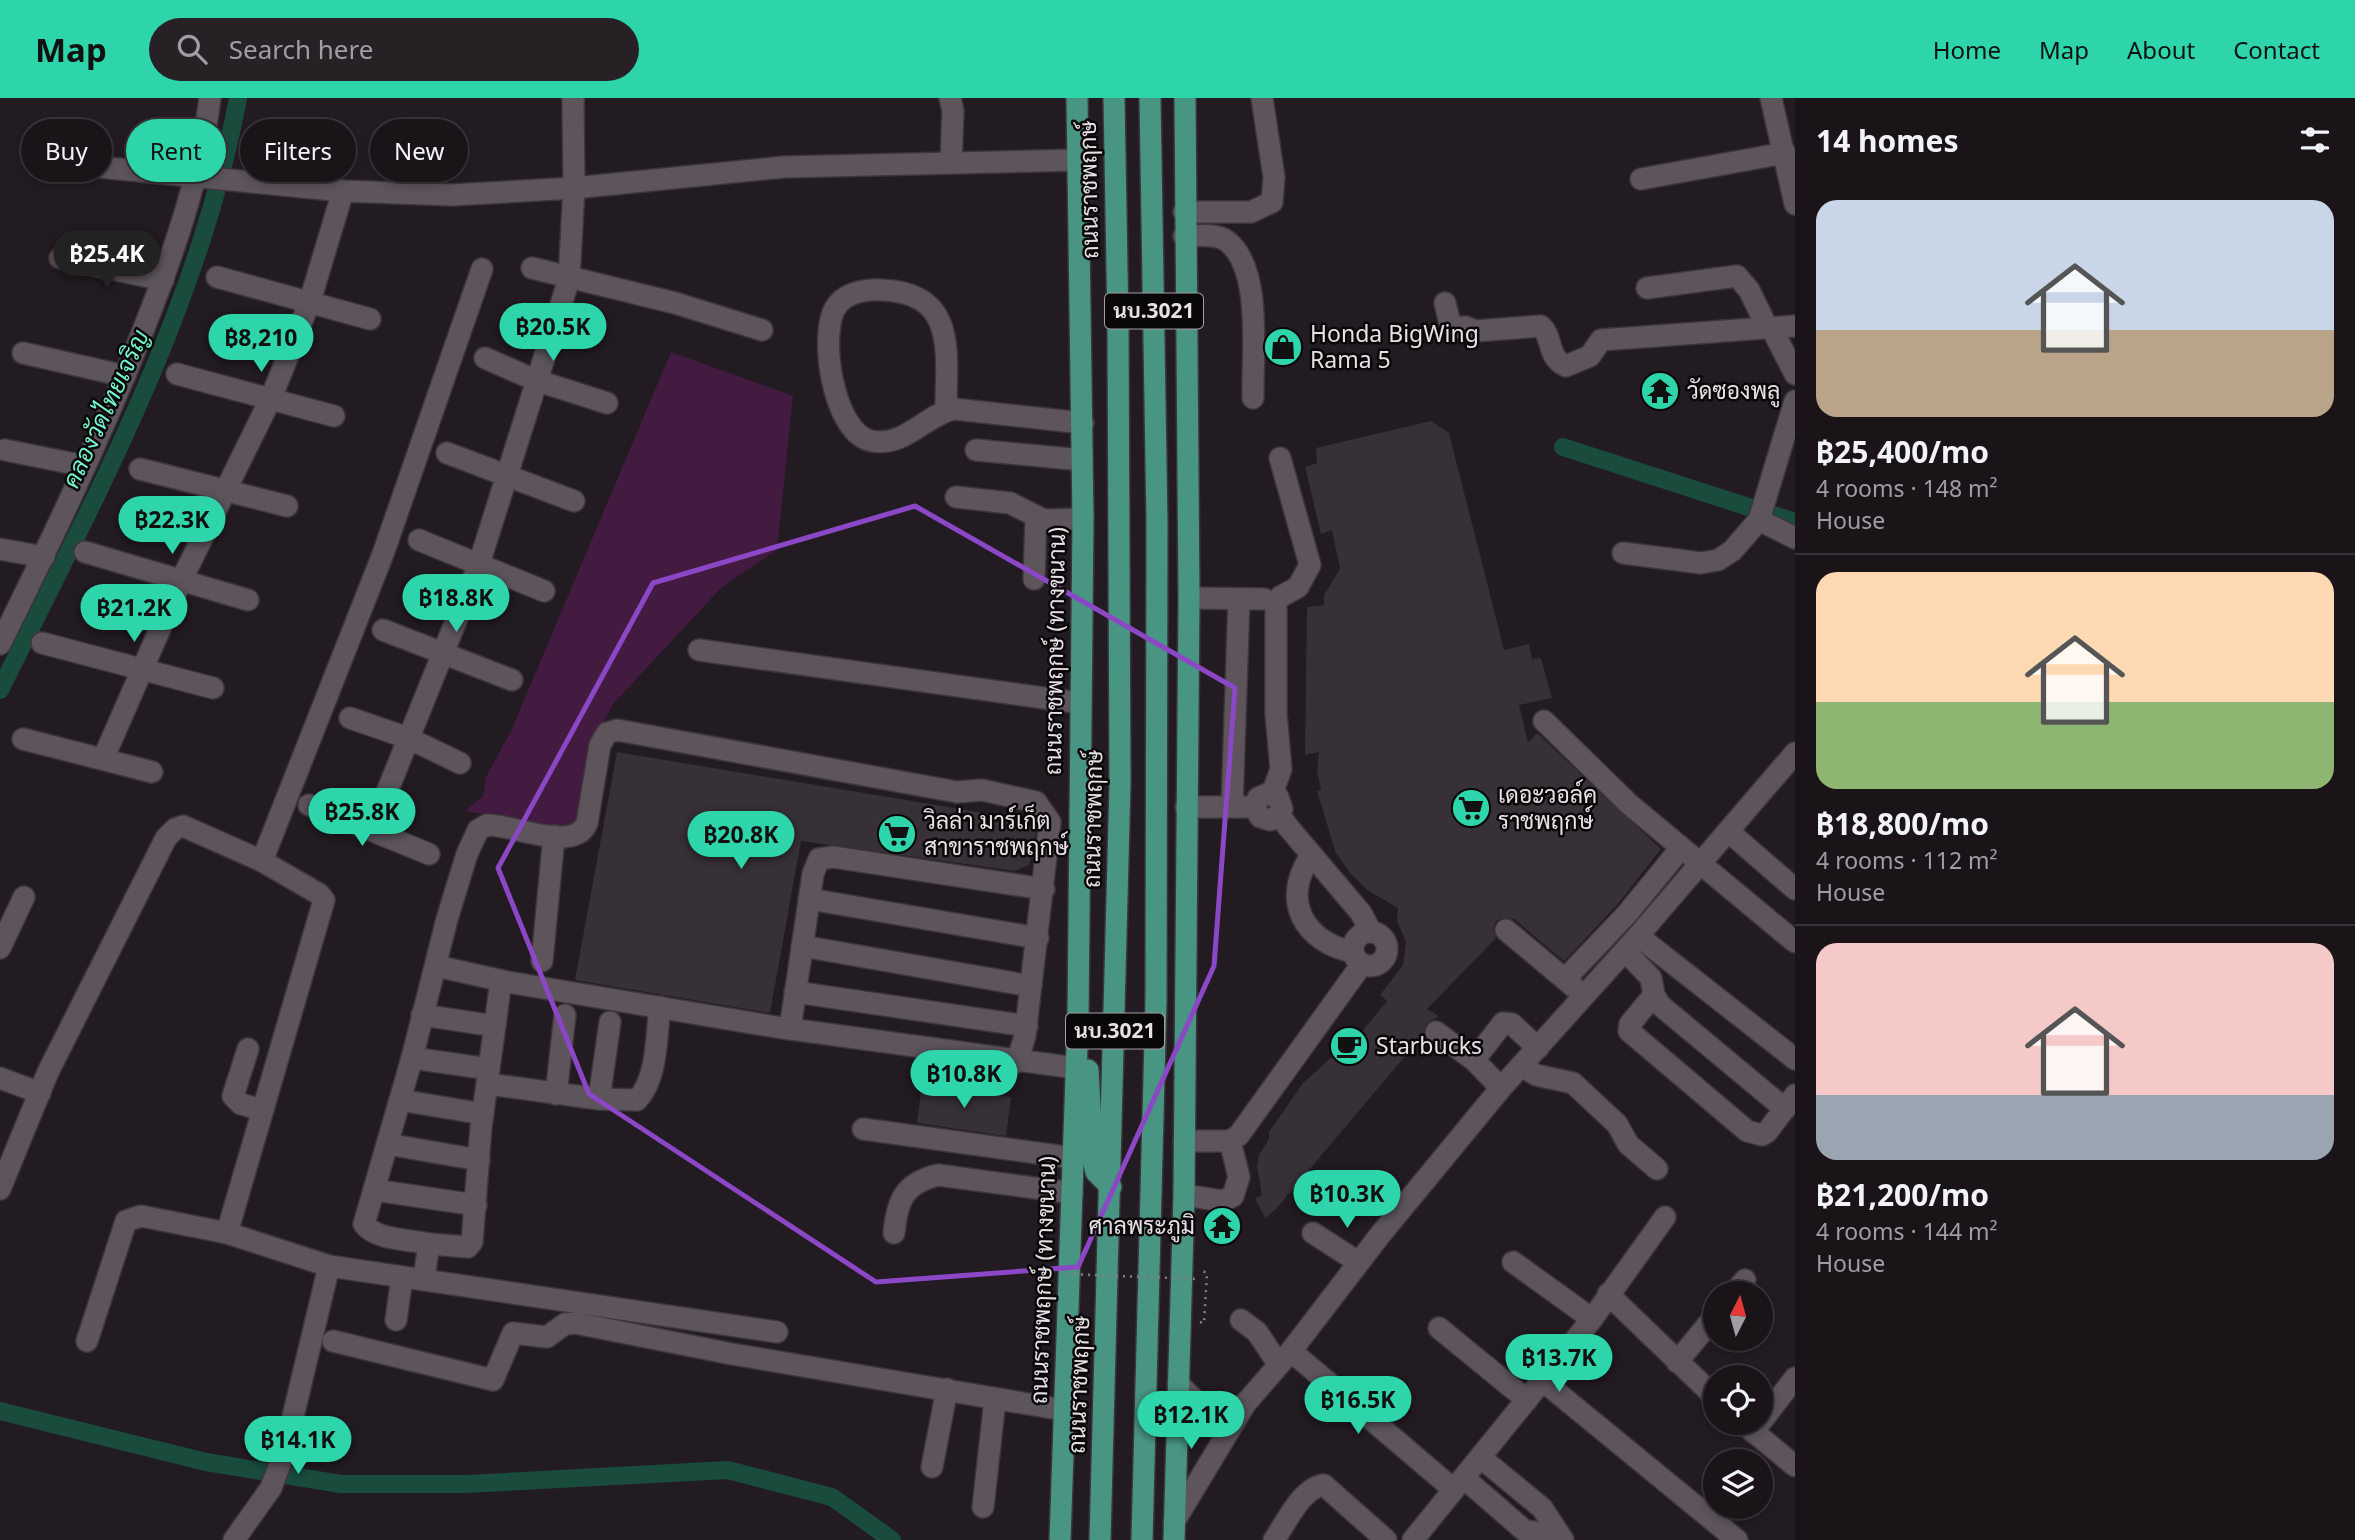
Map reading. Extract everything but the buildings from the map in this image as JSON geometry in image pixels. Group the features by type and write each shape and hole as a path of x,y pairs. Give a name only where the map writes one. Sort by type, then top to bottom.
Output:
{"main road":[{"name":"ถนนราชพฤกษ์ (ทางขนาน)","path":"1060,1540 1078,1018 1083,423 1077,98"},
{"name":"ถนนราชพฤกษ์","path":"1100,1540 1120,784 1114,98"},
{"name":"นบ.3021","path":"1142,1540 1156,1000 1157,523 1150,98"},
{"name":"นบ.3021","path":"1174,1531 1184,1195 1189,598 1184,236 1185,98"},
{"path":"1156,1000 1166,979 1178,882 1186,871"},
{"path":"1078,1018 1087,1036 1093,1160 1096,1171 1111,1187"}],"street":[{"path":"208,119 210,98"},
{"path":"372,829 479,565 508,477 535,380 569,279 574,188 573,98"},
{"path":"950,98 953,111 951,162"},
{"path":"1184,212 1251,212 1272,202 1274,177 1262,98"},
{"path":"1772,98 1795,204"},
{"path":"1641,179 1784,153"},
{"path":"226,177 343,191 452,195 574,188 784,167 1077,160"},
{"path":"0,644 44,557 125,376 199,182"},
{"path":"103,760 141,667 271,398 310,301 343,191"},
{"path":"1184,236 1219,237 1228,241 1245,262 1251,285 1254,398"},
{"path":"60,258 163,280"},
{"path":"532,268 675,303 762,330"},
{"path":"262,861 383,554 482,269"},
{"path":"1647,288 1737,276 1749,290 1795,374"},
{"path":"216,277 310,301 370,320"},
{"path":"946,410 942,324 931,305 904,291 876,290 853,293 839,302 832,312 829,371 838,403 852,429 871,441 901,439 937,412 954,409 1083,423"},
{"path":"1445,303 1451,328 1466,327 1475,331 1541,326 1546,331 1550,350 1559,363 1566,366 1590,356 1601,340 1795,326"},
{"path":"23,353 125,376"},
{"path":"485,358 535,380 607,403"},
{"path":"177,374 334,416"},
{"path":"1623,553 1701,564 1718,561 1732,551 1762,511 1795,401"},
{"path":"5,450 85,466"},
{"path":"976,450 1082,460"},
{"path":"447,453 574,501"},
{"path":"1189,598 1274,601 1298,587 1310,565 1280,458"},
{"path":"140,469 287,506"},
{"path":"956,497 1010,503 1036,517 1083,519"},
{"path":"1762,511 1795,538"},
{"path":"1034,579 1036,517"},
{"path":"419,540 544,591"},
{"path":"0,549 44,557"},
{"path":"85,552 248,600"},
{"path":"1232,806 1239,599"},
{"path":"1272,794 1281,769 1276,714 1274,601"},
{"path":"383,630 512,680"},
{"path":"43,643 214,688"},
{"path":"699,650 1080,703"},
{"path":"350,718 408,738 460,763"},
{"path":"1544,721 1629,804 1699,865 1795,942"},
{"path":"501,981 483,1114 471,1245 457,1247 429,1244 369,1230 364,1224 412,1058 447,919 478,830 497,824 554,836 574,836 585,829 600,745 607,733 617,730 957,792 982,790 1036,802 1050,822 1027,1026 1017,1062"},
{"path":"23,739 152,772"},
{"path":"1174,1531 1245,1404 1285,1358 1358,1262 1501,1088 1632,943 1795,753"},
{"path":"1255,808 1262,795 1272,794 1281,802 1279,815 1310,857 1361,913 1371,932 1384,939 1387,953 1377,965 1331,945 1308,926 1300,913 1295,891 1310,857"},
{"path":"309,805 429,854"},
{"path":"1186,807 1255,808 1265,820 1279,815"},
{"path":"0,1189 40,1094 166,838 175,829 183,826 262,861 319,894 324,900 227,1233"},
{"path":"1728,831 1795,889"},
{"path":"542,961 554,836"},
{"path":"1565,979 1627,914 1681,848"},
{"path":"790,1029 809,899 819,859 834,857 1044,889"},
{"path":"0,948 23,897"},
{"path":"809,899 1038,938"},
{"path":"1506,930 1584,996"},
{"path":"1184,1141 1230,1141 1247,1124 1358,958 1357,938 1371,932"},
{"path":"1632,943 1651,978 1654,995 1660,1004 1790,1102 1762,1135 1747,1131 1629,1031 1630,1024 1654,995"},
{"path":"1632,943 1795,1059"},
{"path":"802,946 1031,986"},
{"path":"436,966 501,981 790,1029 1076,1068"},
{"path":"795,992 1027,1026"},
{"path":"412,1058 556,1094 637,1100 644,1092 651,1075 660,1007"},
{"path":"422,1015 495,1026"},
{"path":"556,1094 565,1015"},
{"path":"598,1099 610,1022"},
{"path":"1474,1060 1503,1023 1512,1024 1538,1048"},
{"path":"1436,1032 1474,1060 1501,1088"},
{"path":"248,1049 233,1096 241,1104 264,1110"},
{"path":"1522,1066 1536,1075 1573,1083 1617,1124 1632,1149 1657,1169"},
{"path":"0,1078 40,1094"},
{"path":"400,1100 483,1114"},
{"path":"863,1129 1073,1158"},
{"path":"1184,1195 1223,1201 1233,1196 1239,1177 1230,1141"},
{"path":"387,1144 479,1160"},
{"path":"894,1233 896,1215 908,1187 919,1179 938,1175 1072,1193"},
{"path":"374,1190 476,1205"},
{"path":"87,1340 126,1221 141,1216 227,1233 329,1266 777,1332"},
{"path":"1413,1540 1592,1319 1665,1217"},
{"path":"1313,1233 1358,1262"},
{"path":"424,1278 429,1244"},
{"path":"1514,1262 1592,1319"},
{"path":"234,1540 271,1488 285,1450 329,1266"},
{"path":"396,1320 402,1277"},
{"path":"1608,1294 1703,1386"},
{"path":"1241,1320 1285,1358 1525,1531 1560,1538"},
{"path":"334,1341 492,1380 513,1333 548,1337 565,1324 947,1390 995,1401 1064,1410"},
{"path":"732,1354 737,1326"},
{"path":"1438,1328 1527,1400"},
{"path":"1677,1362 1703,1331"},
{"path":"1773,1401 1795,1378"},
{"path":"1543,1381 1737,1540"},
{"path":"1178,1383 1207,1409 1229,1412 1245,1404"},
{"path":"932,1467 947,1390"},
{"path":"983,1507 995,1401"},
{"path":"1757,1435 1795,1466"},
{"path":"1480,1457 1542,1508 1560,1538"},
{"path":"1274,1540 1308,1492 1316,1486 1324,1485 1386,1540"}],"path":[{"path":"1067,1273 1196,1279 1202,1269 1207,1273 1205,1323"}],"highlighted area":[{"path":"915,506 1235,688 1214,966 1078,1267 876,1282 589,1094 498,868 653,583"}],"shaded area":[{"path":"671,352 793,396 777,550 722,587 613,704 595,739 576,826 548,826 465,811 483,796 486,777 511,731"}],"waterway":[{"name":"คลองวัดไทยเจริญ","path":"0,690 140,402 170,328 198,253 238,98"},
{"path":"1563,447 1795,522"},
{"path":"0,1411 206,1462 341,1484 467,1484 728,1470 832,1497 892,1540"}],"place":[{"name":"Honda BigWing Rama 5","path":"1283,347"},
{"name":"วัดซองพลู","path":"1660,391"},
{"name":"เดอะวอล์ค ราชพฤกษ์","path":"1471,808"},
{"name":"วิลล่า มาร์เก็ต สาขาราชพฤกษ์","path":"897,834"},
{"name":"Starbucks","path":"1349,1046"},
{"name":"ศาลพระภูมิ","path":"1222,1226"}]}
